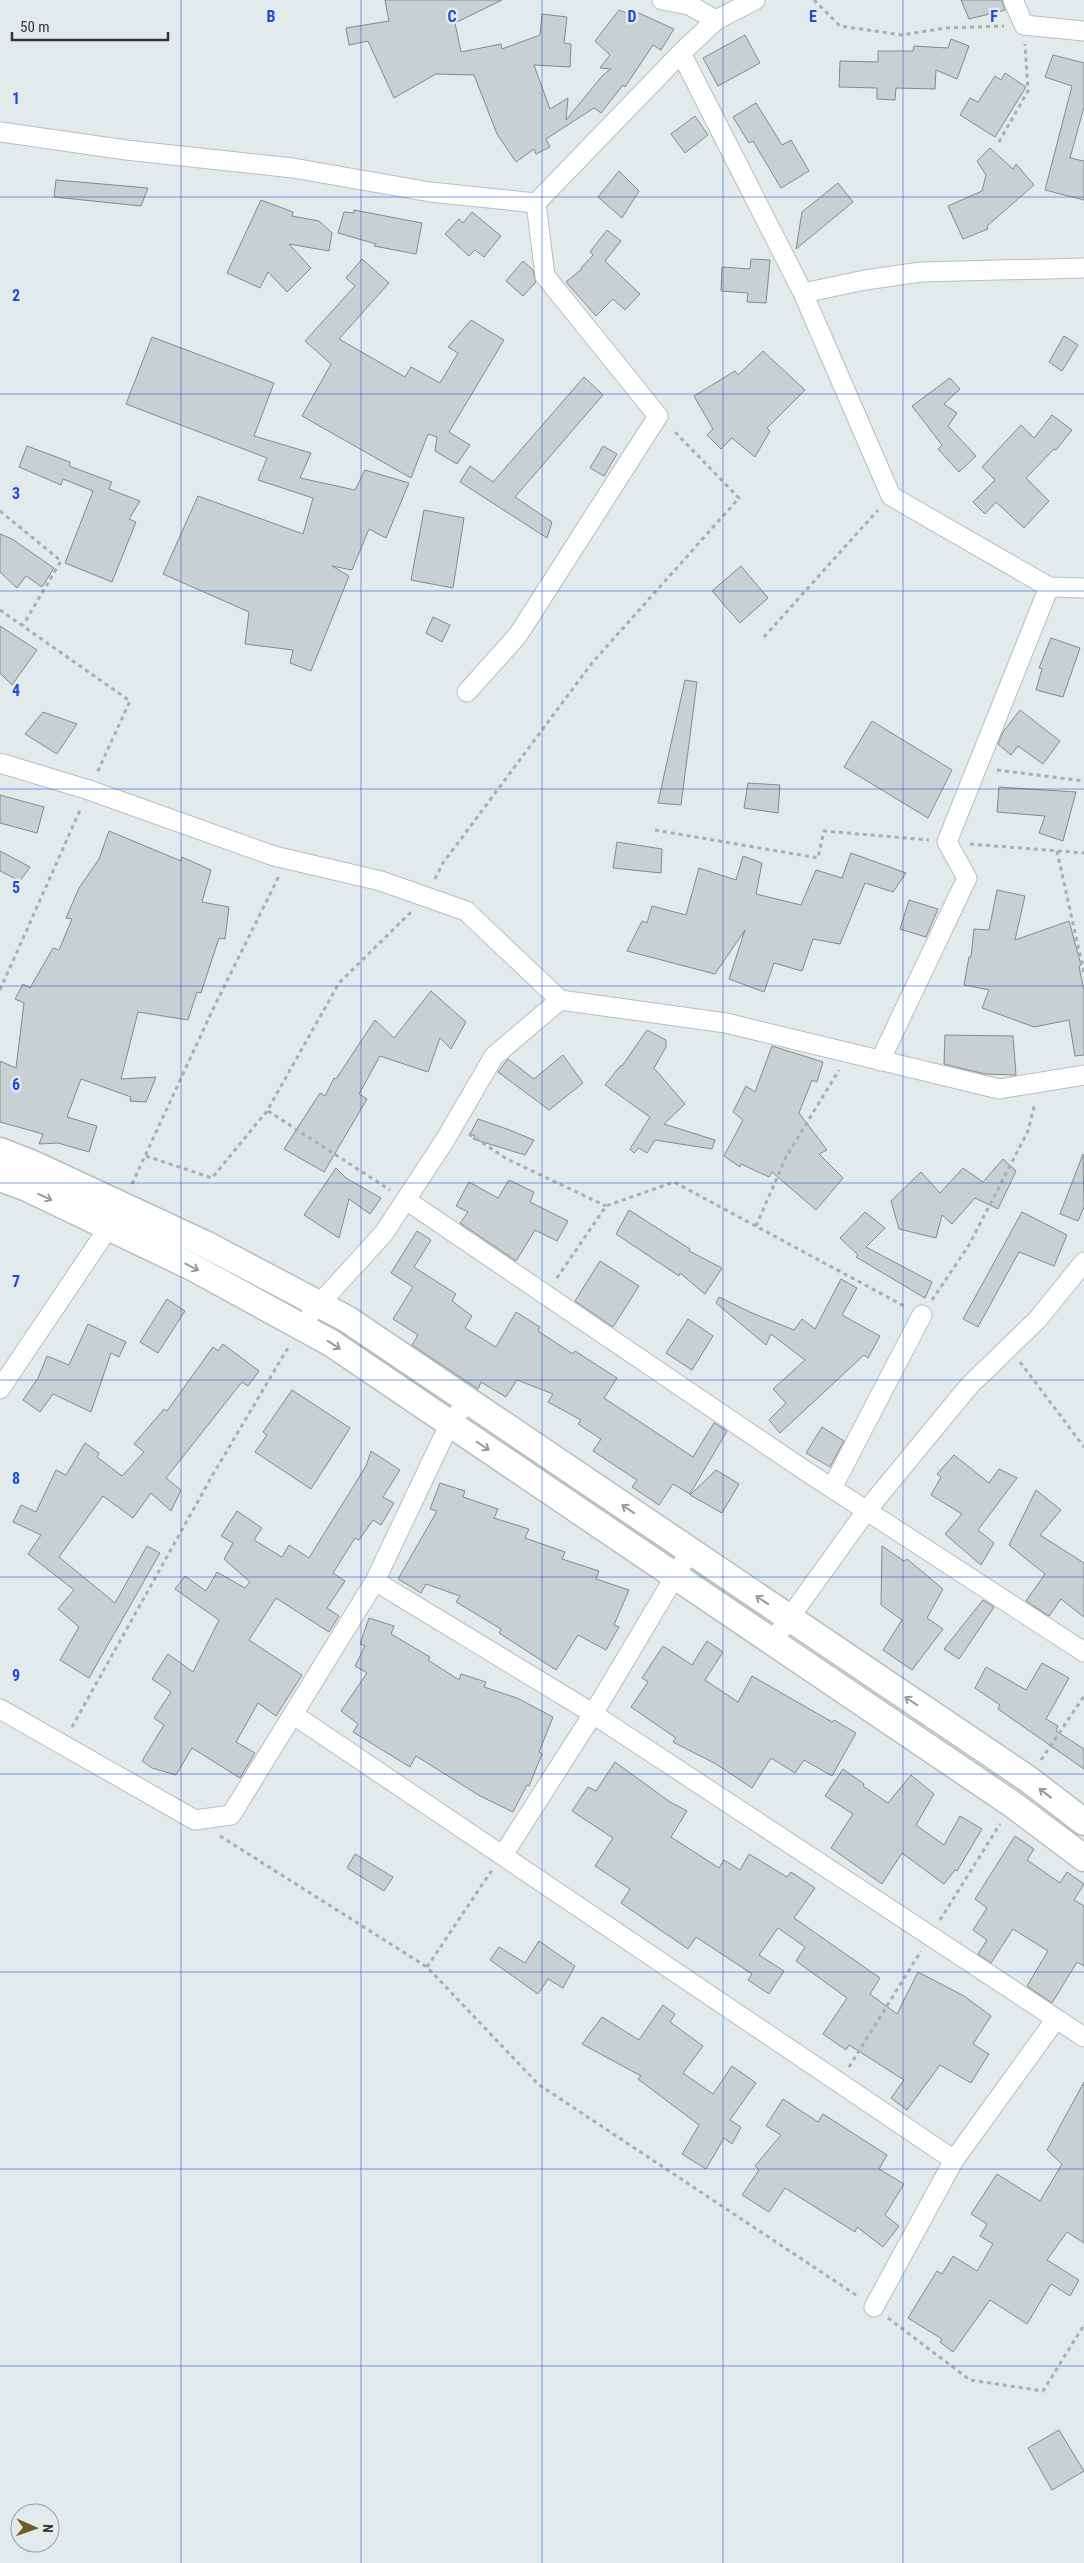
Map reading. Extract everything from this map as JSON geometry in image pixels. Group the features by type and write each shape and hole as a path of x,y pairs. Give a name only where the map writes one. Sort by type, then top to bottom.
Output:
{"main road":[{"path":"0,1152 33,1164 194,1268 331,1342 1012,1804 1084,1858"},
{"path":"0,1178 25,1188 207,1245 347,1319 1028,1779 1084,1822"}],"street":[{"path":"662,0 690,5 716,20"},
{"path":"1013,0 1024,25 1084,31"},
{"path":"536,203 681,52 716,20 749,1"},
{"path":"681,52 803,293 890,496 1048,586 1084,588"},
{"path":"0,132 126,150 293,168 430,192 536,203"},
{"path":"467,692 518,635 658,416 545,276 536,203"},
{"path":"803,293 865,280 920,272 1084,268"},
{"path":"880,1060 967,878 947,842 1048,586"},
{"path":"0,763 89,790 288,859 381,881 466,911 560,1000 726,1023 999,1090 1084,1075"},
{"path":"301,1326 318,1304 384,1233 454,1125 494,1056 560,1000"},
{"path":"406,1200 832,1488 1084,1652"},
{"path":"0,1389 6,1368 116,1216"},
{"path":"772,1642 867,1510 969,1386 1038,1319 1084,1262"},
{"path":"832,1488 922,1315"},
{"path":"0,1709 195,1820 231,1815 375,1581 450,1423 468,1401"},
{"path":"502,1855 593,1714 690,1551"},
{"path":"375,1581 593,1714 1084,2037"},
{"path":"294,1714 954,2160"},
{"path":"874,2307 954,2160 1056,2019"}],"path":[{"path":"814,0 840,26 902,35 945,28 1024,25 1028,92 999,142"},
{"path":"146,1156 212,1178 267,1111 339,982 426,897 443,863 592,663 739,498 650,406"},
{"path":"764,637 890,496"},
{"path":"0,511 61,561 23,625"},
{"path":"0,610 130,701 0,990"},
{"path":"977,768 1084,781"},
{"path":"655,830 818,858 824,831 1084,852"},
{"path":"1057,851 1084,973"},
{"path":"116,1216 146,1156 214,1007 288,859"},
{"path":"756,1226 786,1157 849,1053"},
{"path":"545,1295 606,1206 674,1182 922,1315 969,1245 1028,1131 1040,1083"},
{"path":"267,1111 406,1200"},
{"path":"454,1125 508,1159 606,1206"},
{"path":"63,1745 212,1476 301,1326"},
{"path":"1010,1347 1084,1448"},
{"path":"1028,1779 1084,1696"},
{"path":"195,1820 426,1967 538,2084 874,2307 970,2380 1043,2392 1084,2325"},
{"path":"426,1967 502,1855"}],"building":[{"path":"385,0 502,0 455,23 461,52 501,44 502,49 540,35 542,14 567,17 564,43 571,44 570,67 534,65 550,109 568,98 566,120 603,75 611,69 600,68 610,55 595,41 619,10 629,14 632,10 674,29 661,50 653,45 625,87 623,85 601,113 594,108 546,139 550,147 536,154 534,149 516,162 497,134 474,75 436,74 394,98 368,41 349,45 346,28 389,21"},
{"path":"961,0 1002,0 1005,10 969,19"},
{"path":"745,35 760,63 718,86 703,58"},
{"path":"951,39 969,46 957,79 936,70 935,89 896,88 895,100 877,99 877,88 839,87 840,61 878,62 878,51 913,51 914,46 948,48"},
{"path":"1053,55 1084,63 1084,107 1070,158 1084,161 1084,200 1045,190 1072,86 1045,77"},
{"path":"1005,73 1026,87 995,137 960,115 970,98 978,102 995,76 1001,80"},
{"path":"756,103 782,145 791,140 809,171 781,188 753,141 749,143 733,117"},
{"path":"695,116 708,135 685,153 671,134"},
{"path":"990,148 1013,169 1016,164 1034,185 987,226 988,229 963,239 948,206 982,191 986,175 977,161"},
{"path":"619,171 639,191 622,218 598,197"},
{"path":"56,180 148,188 141,206 54,197"},
{"path":"838,183 853,202 796,249 802,212"},
{"path":"261,200 293,212 292,216 319,221 332,233 329,251 289,244 311,268 287,292 268,272 260,288 227,273"},
{"path":"354,210 422,223 416,254 374,246 376,244 338,233 344,212 354,213"},
{"path":"472,212 501,236 484,257 475,250 469,256 445,234 459,219 463,223"},
{"path":"607,230 621,241 605,261 640,294 625,310 613,299 596,316 566,282 582,269 593,255 590,252"},
{"path":"362,259 389,283 339,339 405,377 411,367 440,383 458,353 448,347 471,320 504,340 449,432 470,445 457,464 435,451 437,437 428,434 411,478 302,416 331,364 305,341 355,286 346,278"},
{"path":"751,259 770,260 766,303 747,302 748,293 721,291 722,267 750,269"},
{"path":"523,261 533,270 536,282 523,296 506,281"},
{"path":"1064,336 1078,345 1062,371 1049,362"},
{"path":"152,337 274,383 254,436 311,453 300,478 355,490 365,470 409,483 386,538 369,529 352,570 332,566 349,576 311,671 290,663 293,650 245,644 249,612 163,574 198,496 303,534 313,498 258,480 267,458 126,404"},
{"path":"763,351 805,390 767,428 770,431 755,457 732,438 721,449 707,435 713,429 694,396 735,371 738,375"},
{"path":"584,377 603,395 515,497 552,522 547,538 460,482 470,466 493,482"},
{"path":"950,378 960,389 944,404 957,413 948,426 976,456 959,472 938,449 942,445 912,406"},
{"path":"1052,415 1072,430 1056,450 1054,449 1026,478 1049,501 1024,528 996,502 985,514 973,502 995,480 982,467 1021,425 1034,438"},
{"path":"27,446 70,462 69,466 112,482 109,489 140,501 129,519 136,522 112,582 65,563 93,491 63,479 61,485 19,467"},
{"path":"603,446 617,454 604,476 590,468"},
{"path":"424,510 464,518 453,588 411,580"},
{"path":"0,534 12,539 54,568 42,587 26,576 17,588 0,572"},
{"path":"741,566 768,598 740,623 712,591"},
{"path":"433,617 450,625 442,642 426,633"},
{"path":"0,626 37,650 12,685 0,673"},
{"path":"1051,638 1080,648 1063,697 1036,690 1042,669 1039,668"},
{"path":"685,680 697,682 681,805 658,803"},
{"path":"1020,710 1060,741 1043,764 1018,746 1011,755 998,744 1003,732"},
{"path":"43,712 77,724 57,754 25,734"},
{"path":"872,721 952,770 928,818 844,767"},
{"path":"748,783 780,785 778,813 744,808"},
{"path":"999,787 1076,792 1063,841 1039,833 1045,816 997,812"},
{"path":"0,795 44,807 37,833 0,823"},
{"path":"109,831 181,861 182,857 211,870 202,902 229,907 225,939 219,938 201,993 197,992 188,1020 138,1012 121,1079 156,1077 146,1102 130,1101 131,1097 81,1079 67,1117 97,1126 89,1152 58,1143 39,1144 43,1134 0,1122 0,1061 16,1068 24,1003 15,999 23,984 30,988 53,948 59,950 72,919 66,918 79,888 99,859"},
{"path":"617,842 662,849 661,873 613,868"},
{"path":"0,851 30,867 20,881 0,871"},
{"path":"851,853 906,873 893,892 865,883 840,944 813,939 802,971 774,963 764,992 729,979 745,930 715,974 627,951 642,921 647,923 652,906 686,915 699,868 736,880 743,856 762,863 756,894 801,905 816,870 842,878"},
{"path":"997,890 1025,896 1015,940 1069,921 1081,965 1079,966 1084,991 1084,1055 1075,1056 1069,1020 1034,1027 982,1008 989,990 964,985 969,957 971,957 974,929 989,930"},
{"path":"909,900 938,909 926,937 900,929"},
{"path":"431,991 466,1022 451,1049 440,1038 428,1072 380,1056 359,1094 367,1099 324,1172 284,1149 320,1093 325,1096 334,1078 336,1079 375,1020 394,1038"},
{"path":"647,1030 666,1040 666,1047 654,1068 685,1104 664,1124 715,1140 712,1149 655,1140 647,1153 639,1148 634,1153 630,1149 650,1117 605,1085 622,1066"},
{"path":"945,1035 1013,1036 1016,1075 985,1074 944,1064"},
{"path":"772,1046 823,1062 817,1082 812,1080 799,1113 827,1150 819,1154 843,1178 816,1210 772,1172 769,1177 741,1164 740,1167 724,1156 743,1120 733,1112 746,1086 755,1092"},
{"path":"563,1055 583,1083 549,1110 498,1072 508,1059 534,1079"},
{"path":"478,1119 534,1140 525,1155 473,1139 475,1136 470,1134"},
{"path":"1083,1154 1084,1207 1078,1221 1060,1214"},
{"path":"1003,1159 1016,1171 998,1209 975,1198 952,1224 942,1215 936,1238 899,1229 891,1201 921,1172 940,1193 963,1168 983,1182"},
{"path":"336,1168 346,1178 381,1198 370,1214 349,1199 339,1238 304,1215"},
{"path":"509,1180 534,1192 530,1202 568,1221 557,1241 535,1230 516,1261 460,1223 468,1212 456,1206 469,1182 498,1198"},
{"path":"629,1210 690,1249 689,1251 722,1268 705,1294 680,1273 679,1276 616,1234"},
{"path":"865,1212 885,1228 866,1247 932,1282 925,1298 856,1257 858,1255 840,1238"},
{"path":"1022,1212 1067,1235 1054,1266 1019,1252 978,1327 963,1319"},
{"path":"417,1231 431,1240 414,1267 456,1294 452,1301 472,1316 465,1328 496,1347 516,1312 540,1327 538,1331 573,1354 575,1351 617,1378 604,1398 693,1457 714,1423 727,1431 690,1494 673,1484 659,1505 632,1487 637,1480 593,1451 601,1439 578,1424 581,1420 548,1402 553,1394 517,1380 506,1397 481,1382 478,1389 412,1345 418,1335 393,1319 413,1287 391,1273"},
{"path":"600,1261 639,1286 613,1327 575,1301"},
{"path":"841,1279 857,1288 842,1315 880,1336 868,1358 864,1355 780,1433 769,1420 786,1403 773,1389 805,1360 771,1334 766,1345 716,1303 719,1297 794,1330 802,1319 815,1329"},
{"path":"167,1299 185,1311 158,1353 140,1342"},
{"path":"688,1319 713,1336 692,1370 666,1353"},
{"path":"88,1324 126,1342 119,1357 111,1353 91,1412 53,1394 40,1412 23,1400 38,1378 47,1356 69,1365"},
{"path":"223,1344 259,1371 248,1386 242,1382 166,1478 181,1490 171,1511 151,1493 133,1518 103,1496 59,1557 115,1603 147,1546 160,1553 89,1678 60,1660 79,1627 58,1609 74,1590 28,1554 41,1535 13,1522 21,1505 36,1512 56,1470 66,1475 85,1443 99,1453 97,1457 122,1476 144,1452 134,1444 164,1409 167,1411 213,1347 218,1351"},
{"path":"292,1390 350,1428 311,1489 255,1452 267,1435 263,1432"},
{"path":"822,1427 844,1441 830,1467 806,1453"},
{"path":"371,1451 400,1470 383,1497 394,1503 381,1525 373,1520 359,1540 355,1538 333,1573 345,1581 327,1608 339,1616 329,1632 276,1598 249,1640 302,1675 276,1716 258,1703 236,1742 255,1753 240,1778 192,1748 176,1775 152,1768 142,1761 164,1725 154,1718 171,1692 152,1679 168,1654 193,1672 219,1620 175,1589 185,1576 206,1591 217,1572 245,1588 250,1582 224,1559 233,1543 221,1536 237,1511 262,1528 254,1540 282,1557 289,1545 309,1558 366,1466"},
{"path":"954,1455 989,1483 999,1469 1017,1478 978,1530 994,1543 981,1565 945,1534 962,1514 931,1495 941,1477 937,1474"},
{"path":"716,1470 739,1484 722,1513 690,1495"},
{"path":"440,1483 465,1491 463,1497 498,1509 494,1518 529,1529 525,1538 565,1552 562,1559 599,1571 596,1579 629,1590 614,1625 619,1627 606,1650 578,1635 556,1670 499,1633 501,1629 456,1602 460,1596 426,1584 421,1593 398,1579 437,1511 430,1509"},
{"path":"1036,1490 1061,1510 1040,1535 1084,1563 1084,1617 1061,1599 1049,1616 1026,1601 1045,1574 1009,1545"},
{"path":"882,1546 904,1561 907,1559 943,1589 927,1618 943,1629 912,1670 883,1650 902,1620 881,1605"},
{"path":"983,1600 994,1607 959,1659 944,1649"},
{"path":"369,1618 394,1626 391,1634 430,1657 428,1660 459,1680 461,1674 486,1682 484,1687 517,1698 553,1717 539,1752 542,1754 529,1786 527,1785 513,1812 480,1796 416,1756 410,1767 353,1732 358,1724 341,1711 367,1673 355,1666 365,1646 360,1644"},
{"path":"707,1641 723,1652 705,1680 738,1702 752,1676 832,1722 834,1720 856,1733 832,1776 804,1760 795,1773 771,1758 752,1788 716,1764 673,1742 676,1738 631,1707 648,1682 642,1678 663,1646 692,1665"},
{"path":"1042,1663 1069,1678 1046,1719 1058,1726 1056,1731 1084,1749 1084,1769 998,1709 1000,1705 975,1688 986,1667 1026,1690"},
{"path":"615,1762 670,1802 687,1811 671,1837 719,1868 724,1860 740,1870 749,1854 787,1877 791,1872 815,1888 794,1918 880,1978 870,1994 897,2014 918,1972 964,1996 991,2016 973,2044 989,2054 971,2083 940,2065 907,2110 891,2098 904,2080 849,2045 846,2050 823,2034 847,1998 796,1961 805,1947 778,1928 759,1955 784,1971 769,1994 748,1980 752,1974 696,1937 688,1949 621,1903 630,1889 595,1866 613,1838 572,1811 588,1787 596,1791"},
{"path":"843,1769 864,1784 863,1786 888,1803 911,1775 934,1794 916,1825 944,1845 960,1816 982,1829 957,1871 955,1870 944,1884 902,1853 882,1884 831,1848 853,1814 825,1796"},
{"path":"1015,1836 1034,1849 1027,1860 1060,1883 1067,1872 1084,1884 1074,1900 1084,1906 1084,1966 1077,1962 1052,2003 1027,1986 1048,1951 1013,1929 991,1963 978,1954 987,1940 973,1930 987,1908 975,1899"},
{"path":"355,1854 393,1877 384,1891 347,1868"},
{"path":"539,1941 575,1966 563,1988 548,1979 538,1994 490,1960 499,1947 525,1963"},
{"path":"663,2005 675,2014 670,2022 703,2046 683,2073 713,2094 732,2066 756,2083 730,2120 741,2127 732,2144 724,2138 706,2169 682,2154 699,2125 638,2079 641,2076 582,2044 602,2017 639,2040"},
{"path":"1084,2082 1084,2243 1067,2232 1047,2260 1079,2280 1070,2296 1051,2284 1027,2324 990,2300 953,2352 940,2342 942,2339 908,2318 937,2271 942,2274 953,2256 977,2271 993,2244 980,2236 987,2224 971,2214 997,2174 1040,2201 1062,2164 1047,2150"},
{"path":"783,2099 818,2122 823,2114 887,2155 879,2169 904,2184 885,2215 899,2226 883,2247 857,2227 855,2232 785,2188 769,2212 742,2195 759,2170 755,2166 781,2135 766,2126"},
{"path":"1059,2430 1084,2471 1052,2490 1028,2448"}]}
